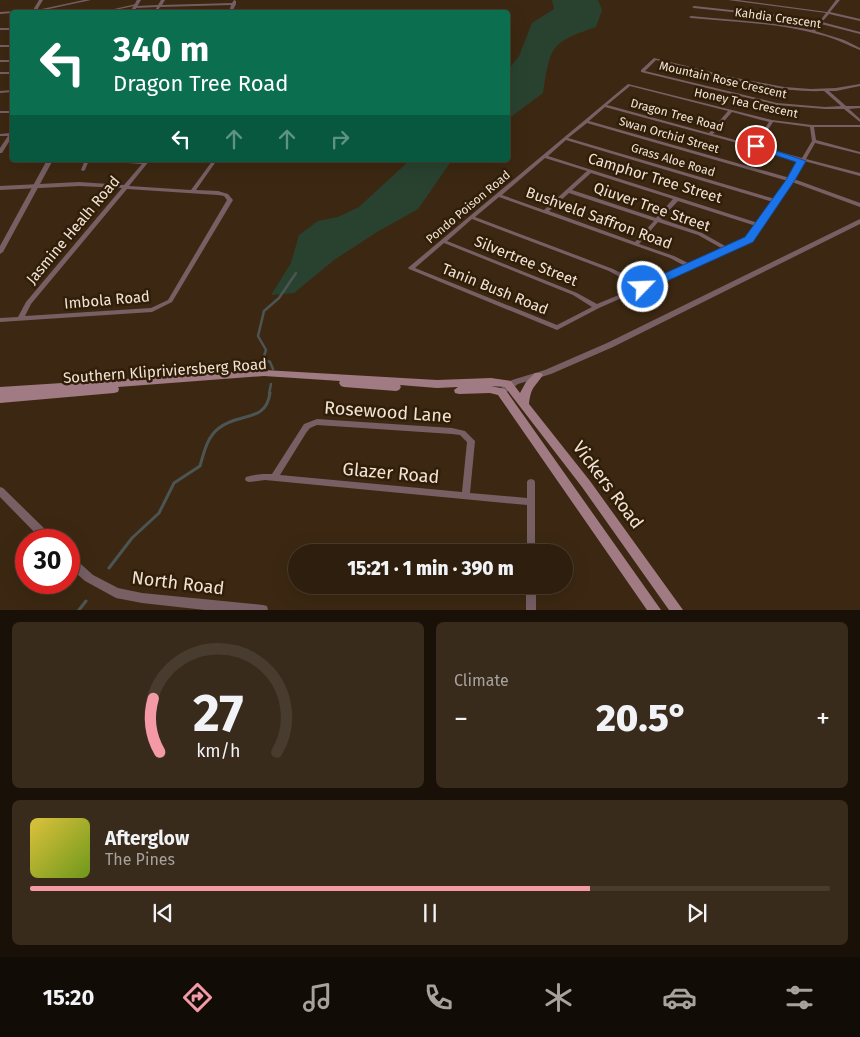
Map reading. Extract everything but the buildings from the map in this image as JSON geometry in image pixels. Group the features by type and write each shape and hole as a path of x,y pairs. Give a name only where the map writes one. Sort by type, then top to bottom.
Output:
{"main road":[{"path":"526,404 524,392 538,376"},
{"name":"Southern Klipriviersberg Road","path":"0,391 68,390 261,378 431,389 505,388"},
{"name":"Vickers Road","path":"505,388 526,404 677,610"},
{"name":"Vickers Road","path":"505,388 651,607"},
{"name":"Southern Klipriviersberg Road","path":"0,399 68,390"}],"street":[{"path":"43,10 89,0"},
{"path":"157,10 163,0"},
{"path":"730,0 767,2 828,12 860,20"},
{"path":"813,32 838,0"},
{"path":"112,10 137,4 160,6 234,2"},
{"path":"694,7 821,22 860,33"},
{"name":"Kahdia Crescent","path":"691,17 813,32 840,39 860,49"},
{"name":"Mountain Rose Crescent","path":"826,90 779,88 655,59 642,71 778,104 801,107 860,107"},
{"name":"Pondo Poison Road","path":"411,268 629,85"},
{"name":"Honey Tea Crescent","path":"629,85 730,112 772,121 812,126 860,126"},
{"path":"826,90 860,85"},
{"path":"826,90 860,121"},
{"name":"Dragon Tree Road","path":"605,106 756,146 802,161 860,175"},
{"path":"710,134 730,112"},
{"name":"Swan Orchid Street","path":"586,121 791,180 860,205"},
{"path":"756,146 772,121"},
{"path":"812,126 814,140 860,153"},
{"path":"0,152 10,137"},
{"name":"Grass Aloe Road","path":"566,139 775,201"},
{"name":"Tanin Bush Road","path":"411,268 557,328 597,307 749,240 791,180 814,140"},
{"name":"Camphor Tree Street","path":"544,156 759,225"},
{"path":"0,252 49,162"},
{"path":"83,170 86,162"},
{"name":"Jasmine Healh Road","path":"20,319 28,303 146,162"},
{"path":"0,188 79,184 192,192 214,162"},
{"path":"545,212 590,171"},
{"name":"Qiuver Tree Street","path":"568,191 700,234 726,250"},
{"name":"Imbola Road","path":"0,320 152,310 163,306 175,293 229,202 228,196 218,193 192,192"},
{"name":"Bushveld Saffron Road","path":"498,196 672,257 690,266"},
{"path":"636,244 677,198"},
{"path":"471,217 611,270 643,287"},
{"name":"Southern Klipriviersberg Road","path":"505,388 619,341 860,221"},
{"name":"Silvertree Street","path":"443,241 574,294 597,307"},
{"name":"Rosewood Lane","path":"274,478 303,431 317,422 452,431 462,433 470,441 466,496"},
{"name":"Glazer Road","path":"250,480 274,478 530,502"},
{"path":"531,482 531,544"},
{"path":"0,491 38,529"},
{"name":"North Road","path":"80,570 89,578 116,593 142,598 264,610"},
{"path":"531,594 531,610"}],"green space":[{"path":"552,0 598,0 602,10 596,27 569,37 555,48 548,65 543,93 510,118 510,67 519,56 532,23 554,9"},
{"path":"408,162 451,162 418,209 377,232 334,260 294,293 271,295 291,263 299,235 318,221 338,217 359,207"}],"waterway":[{"path":"273,369 270,362 263,359 266,350 258,336 264,311 279,298 296,273"},
{"path":"269,394 271,384"},
{"path":"109,568 132,538 159,513 174,483 200,466 206,445 215,432 227,423 250,416 263,409 270,393"},
{"path":"79,610 86,601"}],"route":[{"path":"643,287 749,240 802,161 756,146"}]}
